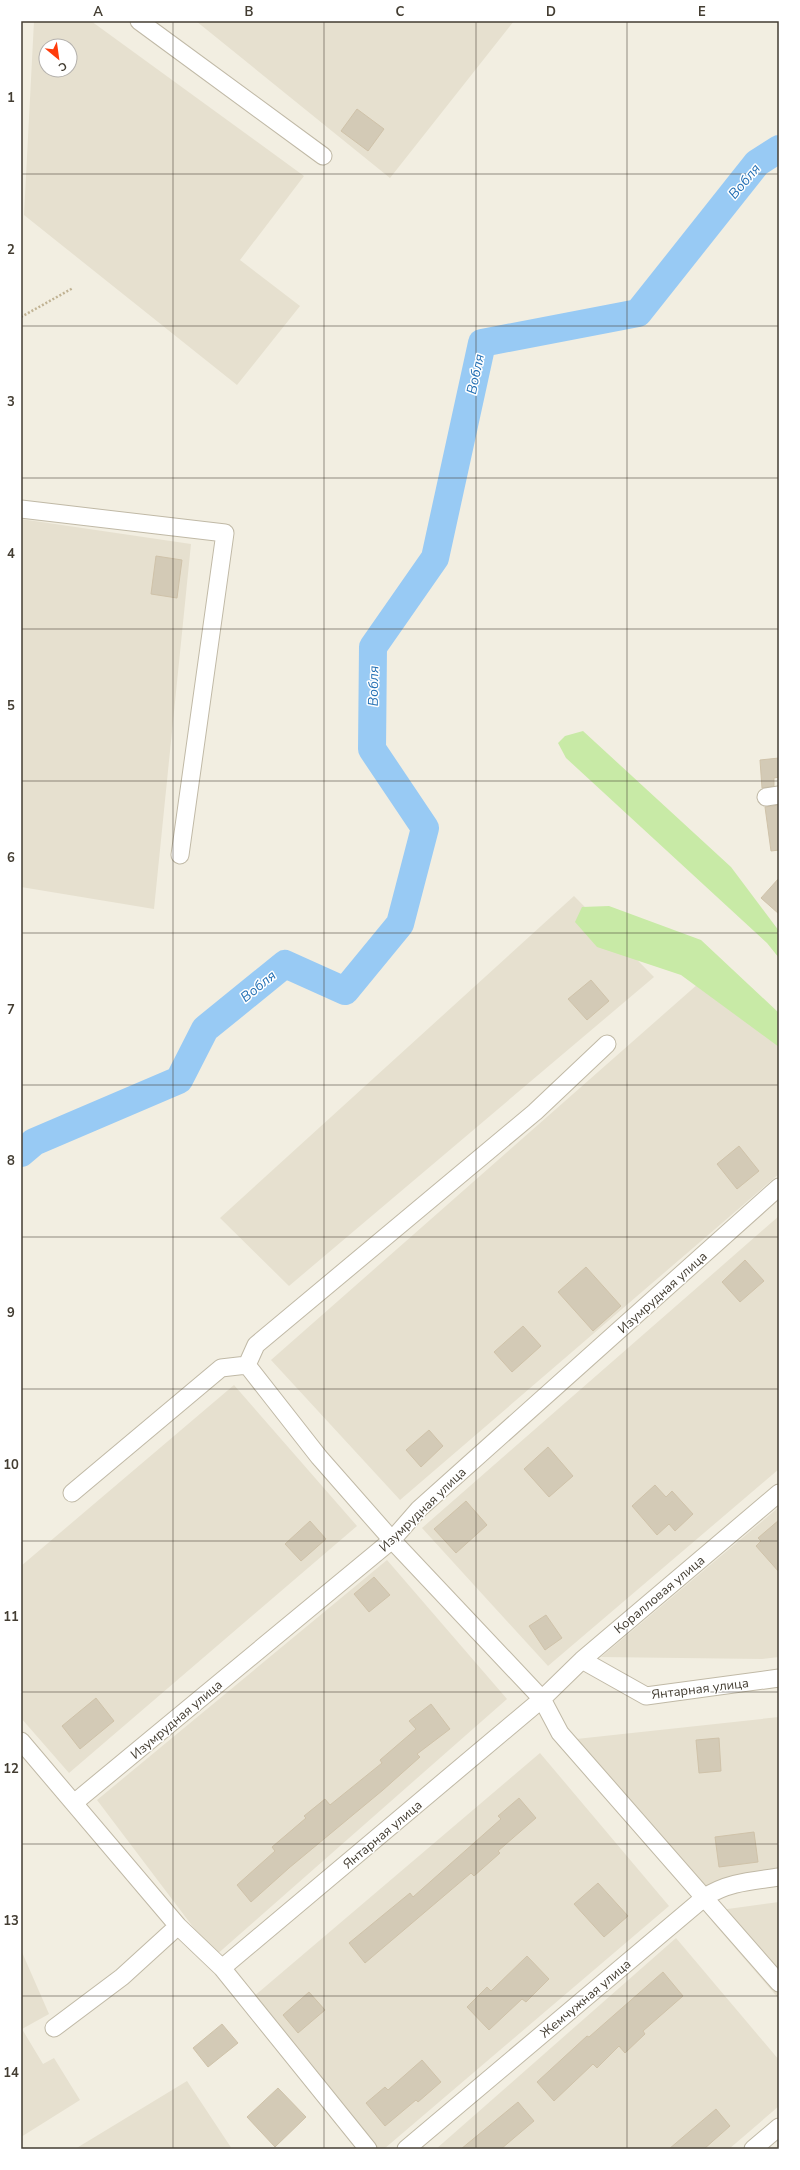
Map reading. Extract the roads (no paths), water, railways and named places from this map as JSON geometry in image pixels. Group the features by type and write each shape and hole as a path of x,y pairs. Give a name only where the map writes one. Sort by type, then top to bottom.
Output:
{"street":[{"path":"139,21 323,156"},
{"path":"21,509 225,533 180,855"},
{"path":"247,1365 256,1345 535,1112 608,1044"},
{"name":"Изумрудная улица","path":"74,1803 392,1540 420,1509 779,1187"},
{"path":"72,1493 220,1368 247,1365"},
{"path":"247,1365 320,1457 392,1540 542,1699 560,1733 779,1982"},
{"name":"Коралловая улица","path":"542,1699 582,1660 779,1493"},
{"name":"Янтарная улица","path":"582,1660 646,1696 779,1678"},
{"name":"Янтарная улица","path":"222,1968 542,1699"},
{"path":"21,1741 178,1926 222,1968 368,2149"},
{"name":"Жемчужная улица","path":"406,2149 705,1897 717,1889 735,1882 779,1878"},
{"path":"54,2028 122,1977 178,1926"},
{"path":"753,2149 779,2127"}],"waterway":[{"name":"Вобля","path":"21,1153 34,1142 179,1080 205,1029 285,964 345,991 400,924 425,828 372,749 373,647 435,558 482,343 638,313 757,163 779,149"}]}
